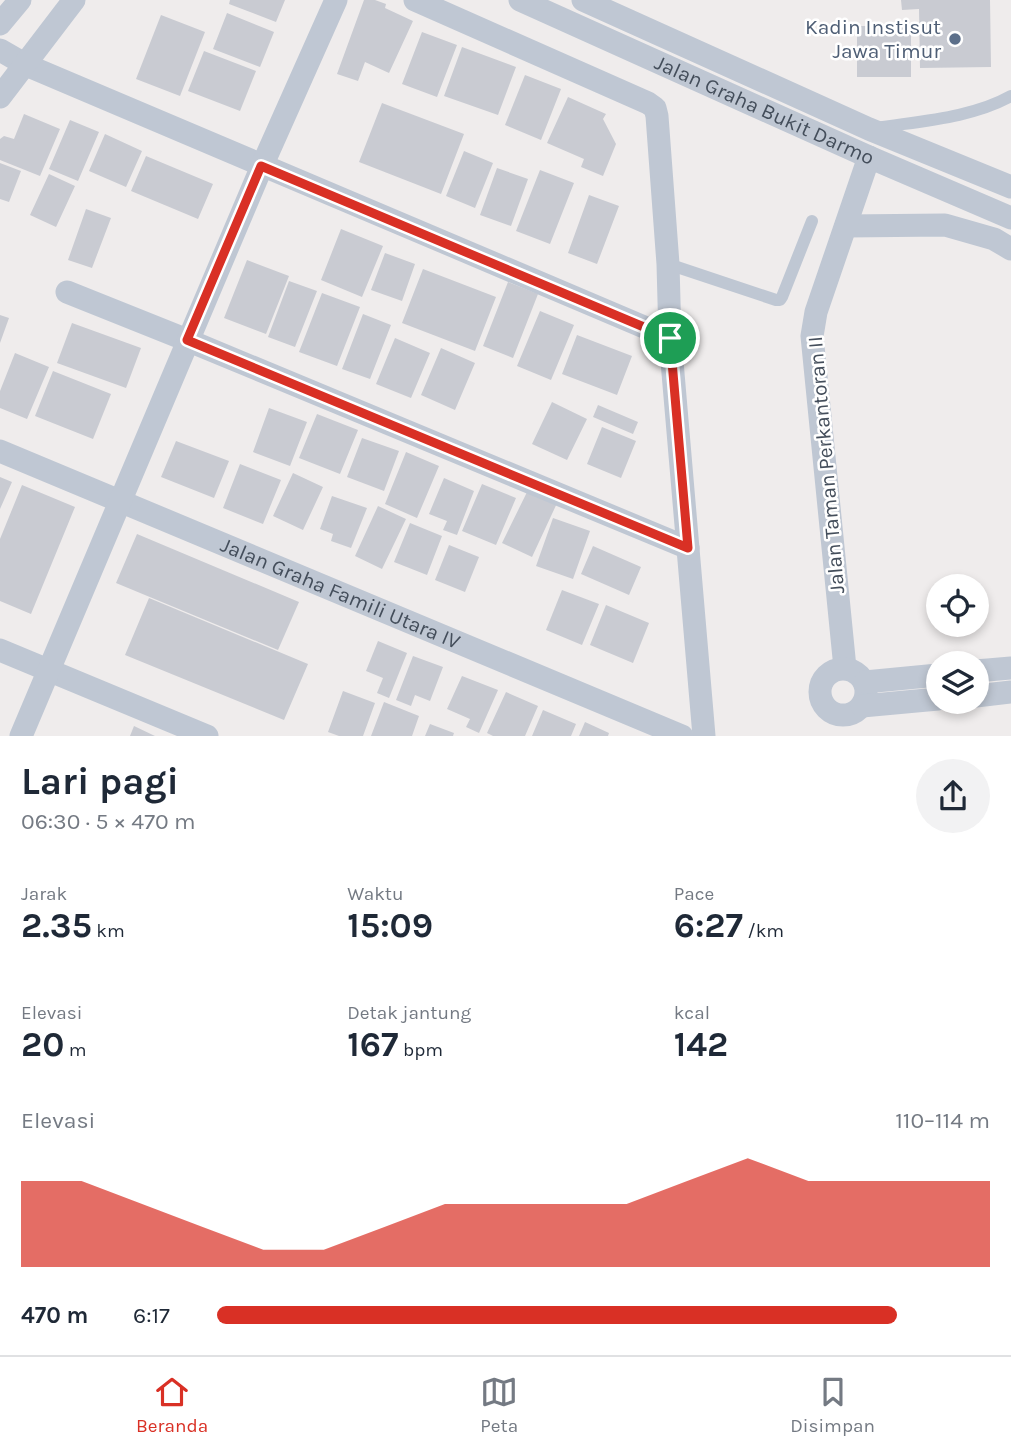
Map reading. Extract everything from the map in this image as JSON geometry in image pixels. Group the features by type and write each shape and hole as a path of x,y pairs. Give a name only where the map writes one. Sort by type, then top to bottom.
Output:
{"street":[{"path":"0,24 20,0"},
{"path":"0,97 74,0"},
{"path":"21,736 261,166 337,0"},
{"path":"415,0 655,108 668,264 670,338 704,736"},
{"name":"Jalan Graha Bukit Darmo","path":"520,0 1011,218"},
{"name":"Jalan Graha Bukit Darmo","path":"583,0 869,129 1011,187"},
{"path":"0,50 26,65 670,338"},
{"name":"Jalan Taman Perkantoran II","path":"845,668 812,336 816,312 869,157"},
{"path":"970,200 980,175"},
{"path":"846,226 945,225 994,239 1011,249"},
{"path":"67,292 688,548"},
{"name":"Jalan Graha Famili Utara IV","path":"0,452 682,736"},
{"path":"0,650 207,736"},
{"path":"989,670 1011,668"},
{"path":"853,719 866,699 865,682 853,670 834,670 820,683 819,694 829,711 838,715 853,719 926,702"},
{"path":"865,682 926,676"},
{"path":"989,695 1011,692"}],"lane":[{"path":"869,129 965,113 995,105 1011,96"},
{"path":"668,264 780,300 812,221"}],"building":[{"path":"230,0 285,0 276,22 229,4"},
{"path":"364,0 386,4 385,8 413,21 389,73 365,62 358,81 337,74"},
{"name":"Kadin Instisut Jawa Timur","path":"901,0 990,0 991,67 920,68 919,9 902,10"},
{"path":"227,13 274,32 260,67 213,49"},
{"path":"161,15 205,32 180,96 136,79"},
{"path":"857,26 911,26 911,77 857,77"},
{"path":"422,32 457,45 437,97 402,84"},
{"path":"462,47 516,67 498,115 444,96"},
{"path":"204,51 256,71 240,111 188,91"},
{"path":"525,75 561,89 541,140 505,125"},
{"path":"568,97 606,114 603,119 616,144 603,176 581,167 584,159 547,143"},
{"path":"382,103 464,134 441,194 359,162"},
{"path":"24,114 60,129 40,176 0,160 0,139 4,136 14,139"},
{"path":"70,120 99,132 78,181 49,169"},
{"path":"105,134 142,151 126,187 89,171"},
{"path":"464,151 493,163 475,208 446,196"},
{"path":"146,156 213,184 198,219 131,191"},
{"path":"0,163 21,171 9,202 0,199"},
{"path":"497,168 528,179 511,226 480,215"},
{"path":"540,170 574,183 550,244 516,231"},
{"path":"49,174 75,186 56,227 30,215"},
{"path":"589,195 619,206 597,264 568,253"},
{"path":"86,209 111,218 92,268 68,260"},
{"path":"341,229 383,246 362,297 321,280"},
{"path":"385,253 415,264 402,301 371,290"},
{"path":"247,260 289,276 266,334 224,318"},
{"path":"423,269 496,297 475,351 402,323"},
{"path":"289,281 317,291 295,347 268,337"},
{"path":"508,282 538,294 513,358 483,346"},
{"path":"322,293 360,307 337,366 299,352"},
{"path":"540,311 574,325 551,380 517,366"},
{"path":"363,314 391,325 370,379 342,369"},
{"path":"0,315 9,318 0,343"},
{"path":"72,323 141,348 126,388 57,363"},
{"path":"577,335 632,356 617,395 562,374"},
{"path":"395,338 430,353 411,398 376,384"},
{"path":"441,348 475,363 455,410 421,395"},
{"path":"15,353 49,367 27,419 0,408 0,391"},
{"path":"53,371 111,394 93,439 35,416"},
{"path":"552,402 587,419 567,460 532,444"},
{"path":"598,405 638,422 633,434 593,417"},
{"path":"269,408 307,422 290,466 253,452"},
{"path":"317,414 358,430 340,474 299,458"},
{"path":"602,427 636,441 621,478 587,464"},
{"path":"362,438 399,451 384,491 347,477"},
{"path":"176,441 229,461 214,498 161,477"},
{"path":"406,452 439,466 417,518 385,504"},
{"path":"240,464 281,480 263,524 223,508"},
{"path":"293,473 323,487 303,530 273,516"},
{"path":"0,477 12,482 0,509"},
{"path":"444,478 474,491 457,535 443,530 447,521 429,514"},
{"path":"482,484 516,498 496,545 462,531"},
{"path":"22,485 75,507 31,614 0,601 0,539"},
{"path":"529,488 558,501 532,557 502,543"},
{"path":"332,496 367,508 351,548 331,541 333,534 320,529"},
{"path":"378,506 406,519 382,569 355,556"},
{"path":"553,518 590,531 573,579 536,566"},
{"path":"410,523 442,536 427,575 394,562"},
{"path":"137,534 299,602 278,650 116,583"},
{"path":"449,545 479,557 465,592 435,580"},
{"path":"593,546 641,567 629,595 581,574"},
{"path":"562,590 599,604 582,645 546,630"},
{"path":"149,598 308,664 284,720 125,655"},
{"path":"606,605 649,623 633,663 590,645"},
{"path":"378,641 407,653 389,698 377,693 383,678 366,671"},
{"path":"413,656 443,667 430,701 415,695 411,706 396,700"},
{"path":"462,676 498,690 479,733 466,727 470,719 447,709"},
{"path":"343,691 375,703 363,736 339,736 328,732"},
{"path":"506,692 538,706 525,736 493,736 487,733"},
{"path":"384,702 419,716 412,736 371,736"},
{"path":"543,710 576,724 571,736 532,736"},
{"path":"585,722 609,733 608,736 579,736"},
{"path":"430,724 454,733 453,736 425,736"},
{"path":"134,726 155,736 130,736"}],"place":[{"name":"Kadin Instisut Jawa Timur","path":"955,39"}],"route":[{"path":"261,166 670,338 688,548 187,340 261,166"}]}
